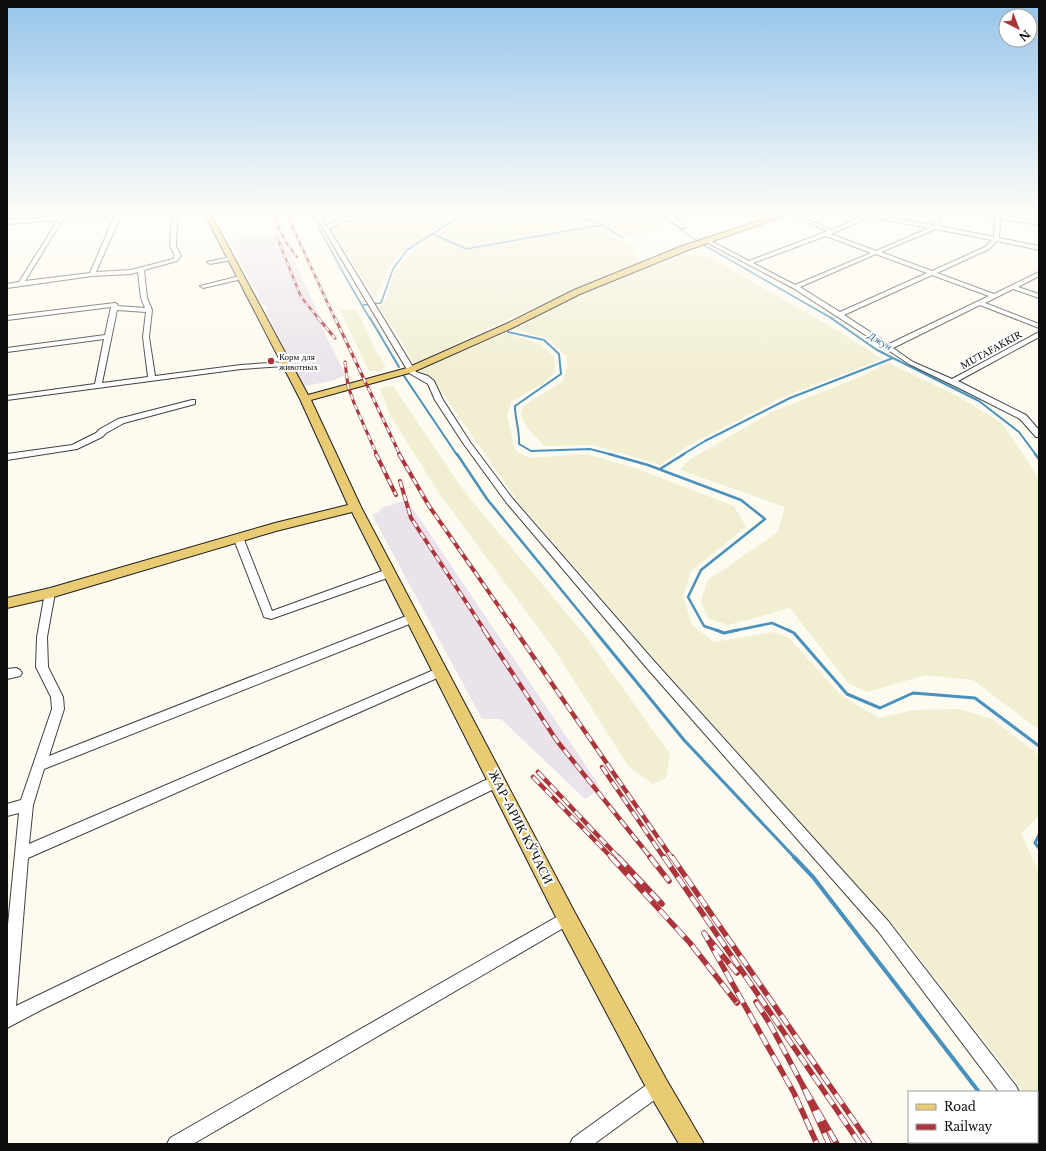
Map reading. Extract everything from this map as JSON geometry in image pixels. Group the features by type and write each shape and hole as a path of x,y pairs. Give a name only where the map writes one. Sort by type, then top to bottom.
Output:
{"main road":[{"name":"ЖАР-АРИК КЎЧАСИ","path":"234,267 305,399 355,507 567,918 658,1087 692,1144"},
{"path":"305,399 410,370 502,329 577,292 641,267"},
{"path":"7,603 50,593 238,537 355,507"}],"street":[{"path":"21,282 31,267"},
{"path":"92,274 95,267"},
{"path":"7,286 21,282 92,274 132,272 152,267"},
{"path":"349,267 402,353 410,370 431,383 439,400 467,443 509,500 650,664 883,926 1009,1091"},
{"path":"755,267 796,287 862,329 887,348 911,363 1023,417 1039,435"},
{"path":"796,287 844,267"},
{"path":"916,267 994,296"},
{"path":"839,315 947,267"},
{"path":"141,270 144,298 149,310 146,337 152,378"},
{"path":"887,348 1039,274"},
{"path":"203,286 240,278"},
{"path":"1013,287 1039,296"},
{"path":"980,303 1039,326"},
{"path":"7,318 115,305 98,386"},
{"path":"114,308 149,310"},
{"name":"MUTAFAKKIR","path":"952,382 1039,334"},
{"path":"7,350 108,337"},
{"path":"7,398 152,378 285,364"},
{"path":"7,457 74,447 99,436 103,431 121,421 192,402"},
{"path":"238,537 268,614 271,615 389,573"},
{"path":"7,1020 26,806 58,709 57,697 42,667 42,637 50,593"},
{"path":"40,765 413,618"},
{"path":"22,854 440,672"},
{"path":"7,1020 269,890 497,780"},
{"path":"7,810 26,806"},
{"path":"176,1144 567,918"},
{"path":"579,1144 658,1087"}],"shaded area":[{"path":"243,267 297,267 322,321 319,322 346,375 332,381 304,386 266,311 268,308 263,305"},
{"path":"355,267 390,267 386,272 376,299"},
{"path":"399,267 627,267 575,288 413,364 403,343 379,307 386,301 394,274"},
{"path":"650,267 726,267 840,332 882,359 785,396 689,445 660,465 593,445 544,446 528,428 521,416 523,406 562,382 568,366 566,356 549,339 514,329 580,295"},
{"path":"356,309 377,353 386,366 379,371 369,371 340,310"},
{"path":"506,333 539,343 554,357 555,372 542,384 511,402 507,416 515,450 529,458 587,454 635,468 734,506 746,527 691,571 683,596 692,625 714,642 774,632 788,637 842,696 879,718 914,710 959,709 992,719 1039,755 1039,816 1021,833 1034,862 1039,868 1039,1111 1038,1091 1023,1091 907,942 660,665 519,503 435,382 421,373 422,368"},
{"path":"889,363 959,397 1003,424 1039,479 1039,730 973,680 925,675 868,692 848,683 790,608 728,625 709,619 701,603 707,581 778,532 785,507 680,470 689,460 772,412 848,382"},
{"path":"393,386 466,494 584,634 670,754 666,778 653,784 629,767 554,649 441,496 390,415 380,388"},
{"path":"407,500 601,788 585,799 501,719 482,719 372,515 379,512 381,508"}],"waterway":[{"path":"340,267 370,319"},
{"path":"363,305 381,303 395,267"},
{"name":"Джун","path":"742,267 833,319"},
{"path":"370,318 399,367"},
{"name":"Джун","path":"831,318 877,350 893,358"},
{"path":"508,332 544,340 559,354 561,374 515,406 519,444 531,451 590,449 613,455"},
{"path":"682,455 705,441 790,398 893,358"},
{"name":"Джун","path":"893,358 979,401 1019,432 1036,455"},
{"path":"404,376 457,455"},
{"path":"457,454 487,499 595,631"},
{"path":"609,454 648,465 741,500 765,519 701,570 688,597 704,626 716,630"},
{"path":"660,469 684,454"},
{"name":"Джун","path":"1035,454 1039,459"},
{"path":"733,631 772,623 790,631"},
{"path":"594,630 684,740 795,858"},
{"path":"716,630 724,633 738,630"},
{"path":"790,631 794,633 847,694 880,708 913,693 975,698 1039,746"},
{"path":"1039,835 1035,843 1039,848"},
{"path":"794,857 813,877 978,1091"}],"railway":[{"path":"289,267 301,297 319,319"},
{"path":"311,267 335,319"},
{"path":"318,318 335,338"},
{"path":"335,318 400,455"},
{"path":"345,362 348,386 377,455"},
{"path":"376,454 396,495"},
{"path":"399,454 429,506 516,631"},
{"path":"400,481 411,518 485,631"},
{"path":"484,630 557,741 651,858"},
{"path":"515,630 672,858"},
{"path":"602,767 664,858"},
{"path":"538,772 619,858"},
{"path":"533,777 612,858"},
{"path":"611,857 690,943 737,1003"},
{"path":"618,857 662,904"},
{"path":"650,857 669,881"},
{"path":"664,857 860,1144"},
{"path":"672,857 870,1144"},
{"path":"737,973 704,933 794,1093 817,1144"},
{"path":"756,1002 770,1024 802,1084"},
{"path":"802,1084 837,1144"},
{"path":"802,1084 829,1144"}],"place":[{"name":"Корм для животных","path":"271,361"}]}
